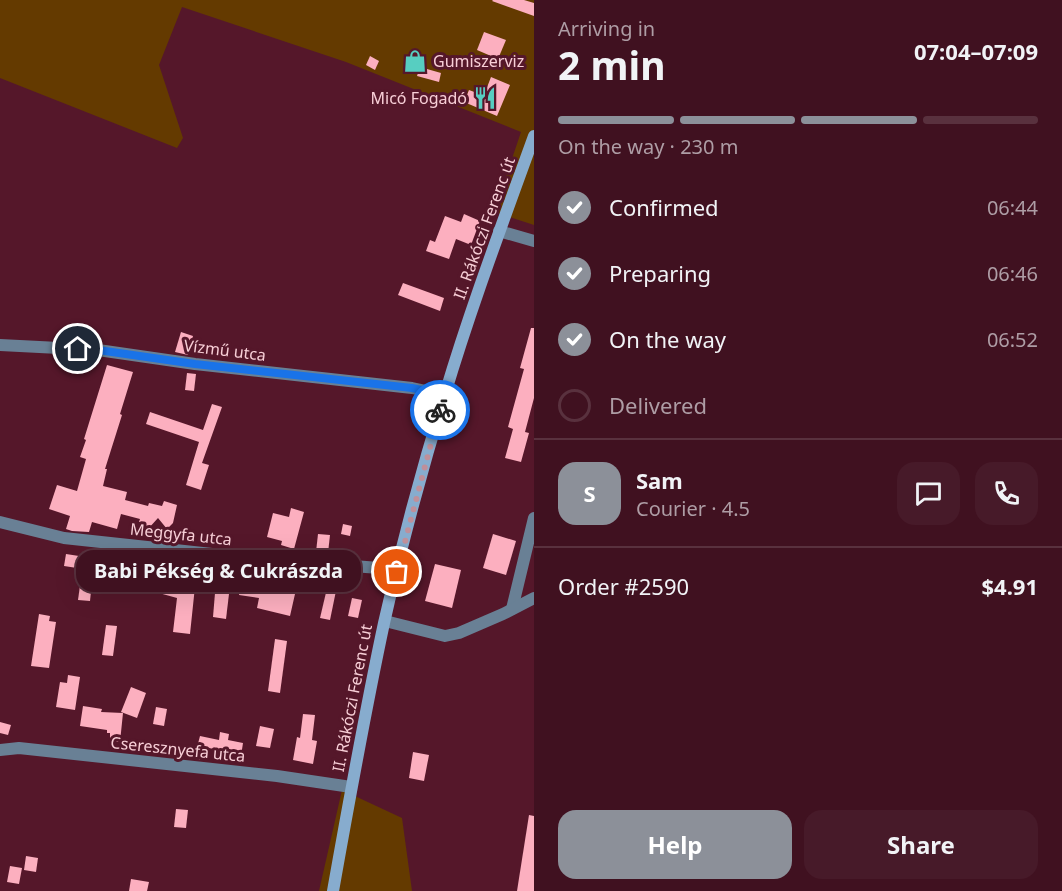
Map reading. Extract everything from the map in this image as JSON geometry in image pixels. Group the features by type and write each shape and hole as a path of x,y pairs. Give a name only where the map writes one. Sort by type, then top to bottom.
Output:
{"main road":[{"name":"II. Rákóczi Ferenc út","path":"333,891 351,787 397,572 445,395 499,231 534,136"}],"street":[{"path":"499,231 534,242"},
{"name":"Vízmű utca","path":"0,345 98,350 195,364 412,388 445,395"},
{"path":"512,609 534,518"},
{"name":"Meggyfa utca","path":"0,522 64,538 249,558 379,568 397,572"},
{"path":"385,621 445,636 459,633 534,598"},
{"name":"Cseresznyefa utca","path":"0,750 19,748 277,776 351,787"}],"shaded area":[{"path":"0,0 534,0 534,225 494,212 521,132 346,62 182,7 159,65 183,138 177,148 0,78"},
{"path":"342,790 402,818 412,891 319,891"}],"building":[{"path":"524,0 534,3 534,16 492,1"},
{"path":"484,32 506,40 498,59 477,50"},
{"path":"370,56 379,61 375,70 366,65"},
{"path":"420,67 441,73 439,82 417,76"},
{"name":"Micó Fogadó","path":"491,77 510,85 497,116 464,102 469,90 477,93 480,87 486,90"},
{"path":"464,214 480,221 471,245 456,239 449,259 426,251 430,240 435,242 445,216 461,222"},
{"path":"403,283 444,298 440,311 398,295"},
{"path":"531,328 534,328 534,398 525,432 529,433 521,462 505,458 513,429 508,427 524,369 520,368"},
{"path":"181,332 193,336 188,355 175,352"},
{"path":"107,365 133,372 105,469 107,469 103,486 127,492 125,500 148,506 149,503 162,506 164,501 177,505 173,523 167,529 158,518 148,529 142,522 139,522 140,519 121,514 117,529 92,522 89,532 72,531 66,529 70,516 49,509 57,485 77,491 86,459 80,457 86,440 84,439"},
{"path":"187,373 196,374 194,391 185,390"},
{"path":"212,404 222,407 202,463 209,465 201,490 186,485 199,442 146,424 150,412 203,430"},
{"path":"291,508 304,512 294,549 281,545 282,541 267,537 273,513 289,517"},
{"path":"343,524 352,526 350,536 341,534"},
{"path":"318,534 330,535 328,553 316,552"},
{"path":"493,534 516,541 506,575 483,568"},
{"path":"66,554 79,556 77,568 64,566"},
{"path":"435,564 461,570 452,608 425,601"},
{"path":"82,571 93,572 90,601 78,600"},
{"path":"242,571 253,573 252,584 295,594 290,616 257,608 259,598 239,595"},
{"path":"152,575 178,582 179,575 196,577 190,634 173,632 177,598 148,590"},
{"path":"328,584 337,586 330,620 320,618"},
{"path":"215,593 229,594 226,619 213,617"},
{"path":"352,598 362,600 358,618 348,616"},
{"path":"39,614 50,616 49,621 56,622 49,668 31,666"},
{"path":"106,625 117,626 113,656 102,655"},
{"path":"275,639 287,641 280,693 268,691"},
{"path":"68,675 80,677 75,710 56,707 60,682 67,683"},
{"path":"131,687 146,693 137,718 121,712"},
{"path":"83,706 102,709 101,712 123,713 120,742 110,741 110,733 107,733 107,730 80,726"},
{"path":"156,707 167,709 164,726 153,724"},
{"path":"303,714 315,715 312,740 317,741 313,764 293,760 297,737 300,738"},
{"path":"0,722 11,725 8,735 0,733"},
{"path":"260,726 274,729 270,748 256,746"},
{"path":"220,732 229,734 228,740 243,743 241,756 209,748 206,760 194,759 200,736 219,740"},
{"path":"413,752 429,755 424,781 409,778"},
{"path":"176,809 188,810 186,828 174,827"},
{"path":"529,815 534,816 534,891 517,891"},
{"path":"26,856 38,858 36,872 24,870"},
{"path":"10,866 22,868 19,884 7,882"},
{"path":"131,879 149,882 147,891 129,891"}],"way so far":[{"path":"397,572 440,410"}],"place":[{"name":"Gumiszerviz","path":"415,61"},
{"name":"Micó Fogadó","path":"485,98"},
{"name":"Babi Pékség & Cukrászda","path":"397,572"}],"route":[{"path":"78,349 412,388 445,395 440,410"}]}
